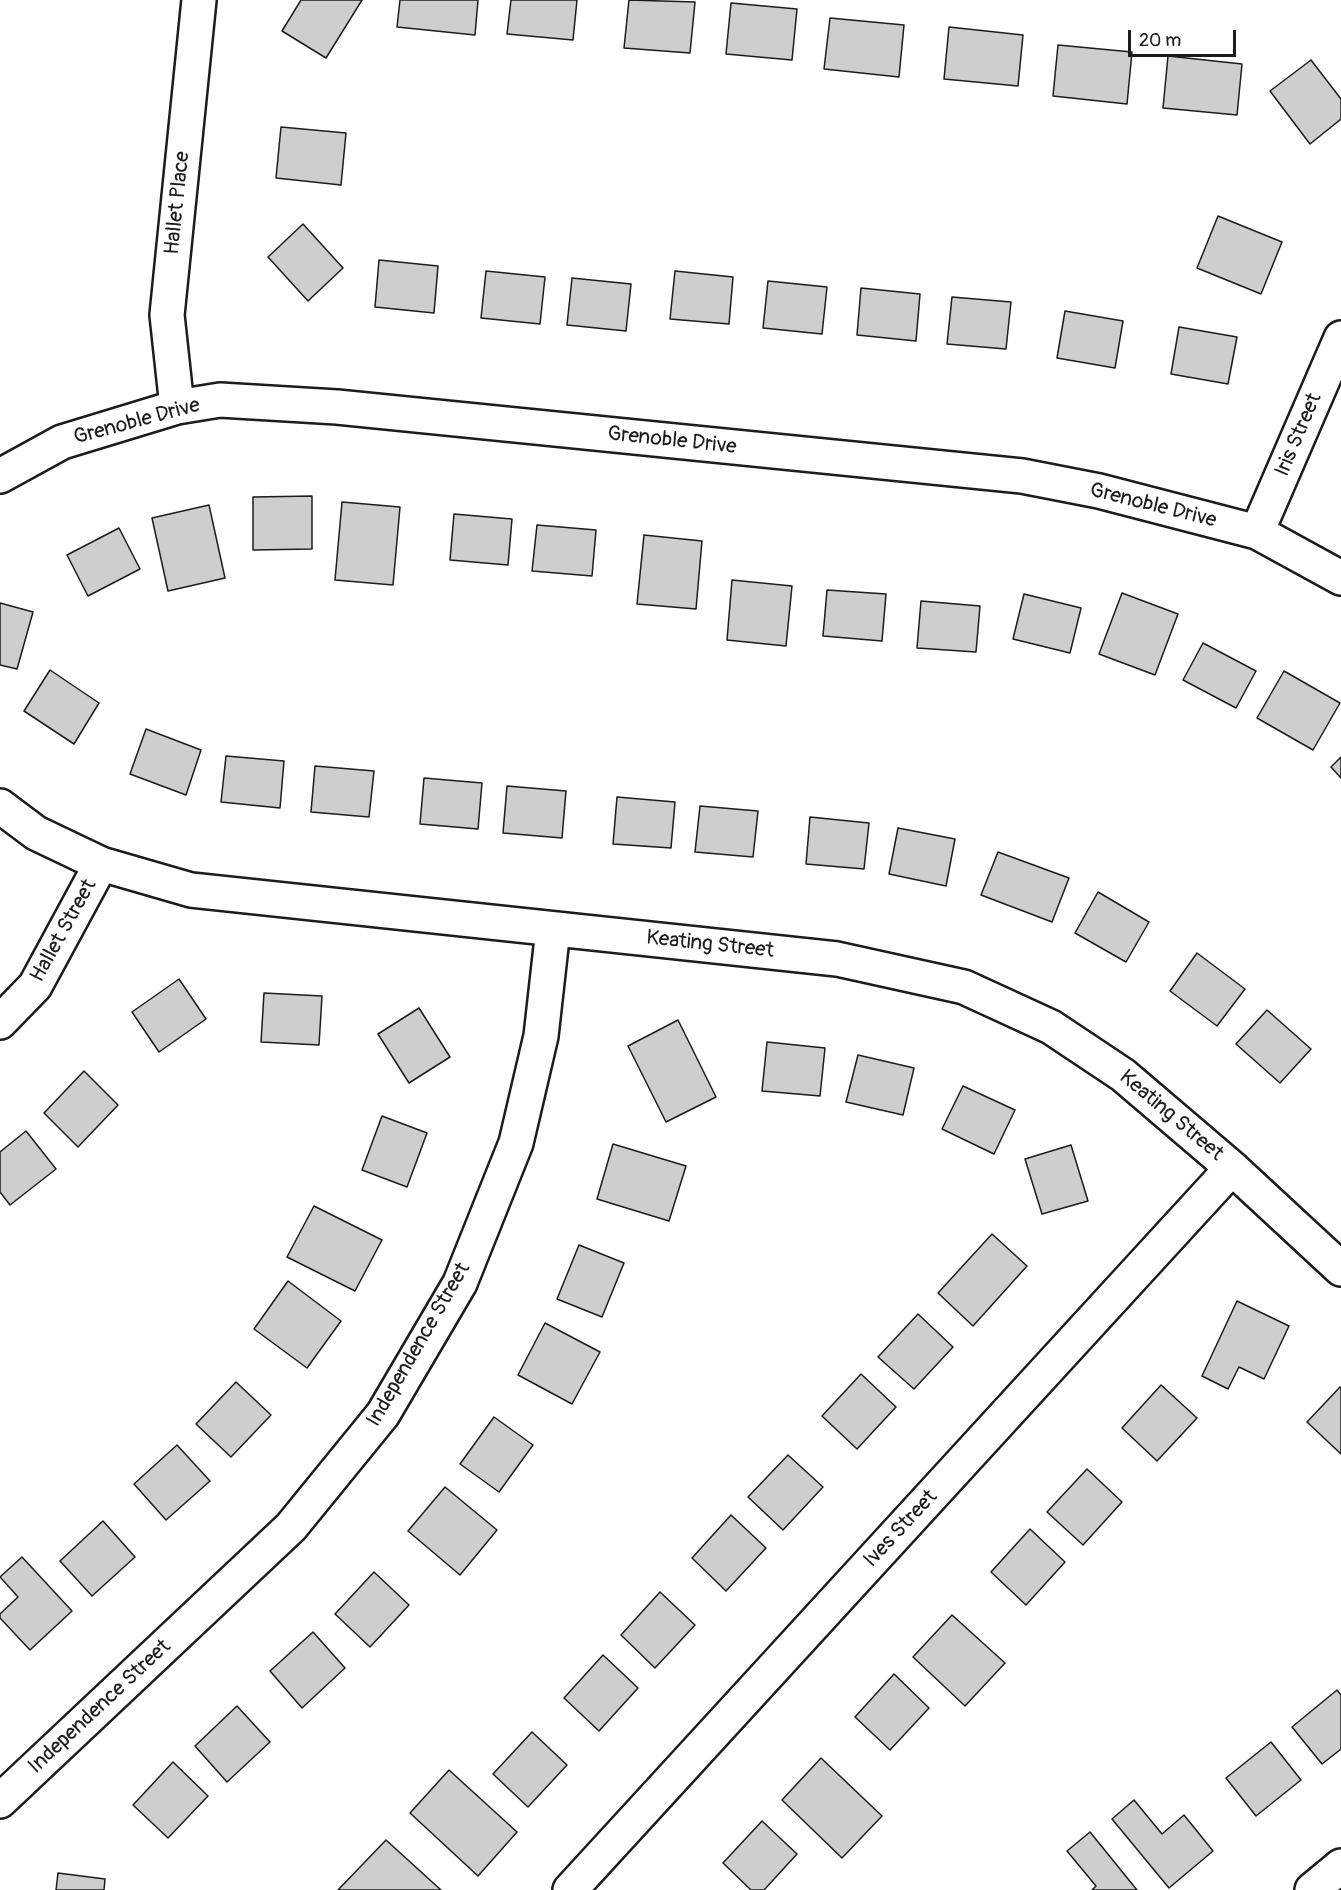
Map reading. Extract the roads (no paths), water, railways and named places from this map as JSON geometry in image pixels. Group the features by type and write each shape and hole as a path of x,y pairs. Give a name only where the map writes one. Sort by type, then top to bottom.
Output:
{"street":[{"name":"Hallet Place","path":"177,406 167,315 199,0"},
{"name":"Iris Street","path":"1257,532 1341,338"},
{"name":"Grenoble Drive","path":"0,476 62,442 177,406 220,400 337,407 1022,476 1099,491 1257,532 1341,578"},
{"name":"Keating Street","path":"0,806 36,833 101,864 191,890 837,959 964,987 1051,1027 1123,1075 1232,1168 1341,1269"},
{"name":"Hallet Street","path":"0,1022 35,986 101,864"},
{"name":"Independence Street","path":"0,1801 291,1527 383,1414 460,1283 516,1143 541,1035 553,928"},
{"name":"Ives Street","path":"570,1890 1232,1168"},
{"path":"1312,1890 1341,1866"}]}
